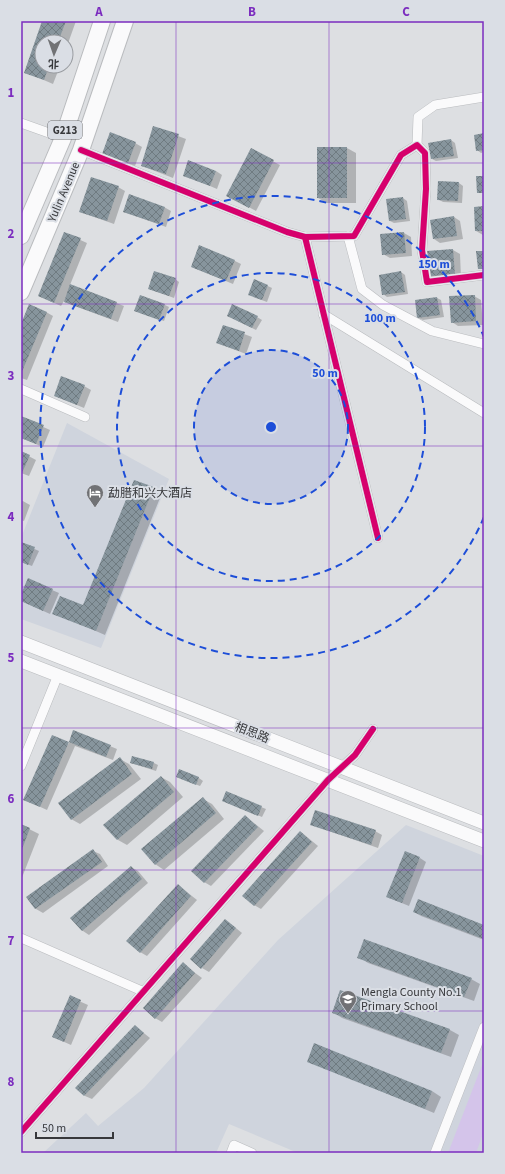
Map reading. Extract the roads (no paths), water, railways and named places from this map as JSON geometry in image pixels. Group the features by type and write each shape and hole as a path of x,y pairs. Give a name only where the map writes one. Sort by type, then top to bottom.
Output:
{"highway":[{"name":"Yulin Avenue","path":"21,236 62,138 102,21"},
{"name":"Yulin Avenue","path":"21,292 81,150 125,21"},
{"path":"38,196 59,204"}],"main road":[{"name":"相思路","path":"21,642 484,823"},
{"name":"相思路","path":"21,661 484,840"}],"street":[{"path":"484,97 435,105 418,117 417,145 425,153 426,189 422,250 427,282 484,275"},
{"path":"21,123 62,138"},
{"path":"81,150 287,232 305,237 354,236 401,155 417,145"},
{"path":"348,236 362,289 382,305 432,331 484,344"},
{"path":"305,237 378,538"},
{"path":"323,314 484,413"},
{"path":"21,389 85,417"},
{"path":"21,766 58,675"},
{"path":"21,1132 142,991 328,780 355,755 373,729"},
{"path":"21,938 142,991"},
{"path":"435,1153 484,1027"},
{"path":"230,1153 234,1145 252,1153"}],"place":[{"name":"勐腊和兴大酒店","path":"95,508"},
{"name":"Mengla County No.1 Primary School","path":"348,1014"}]}
